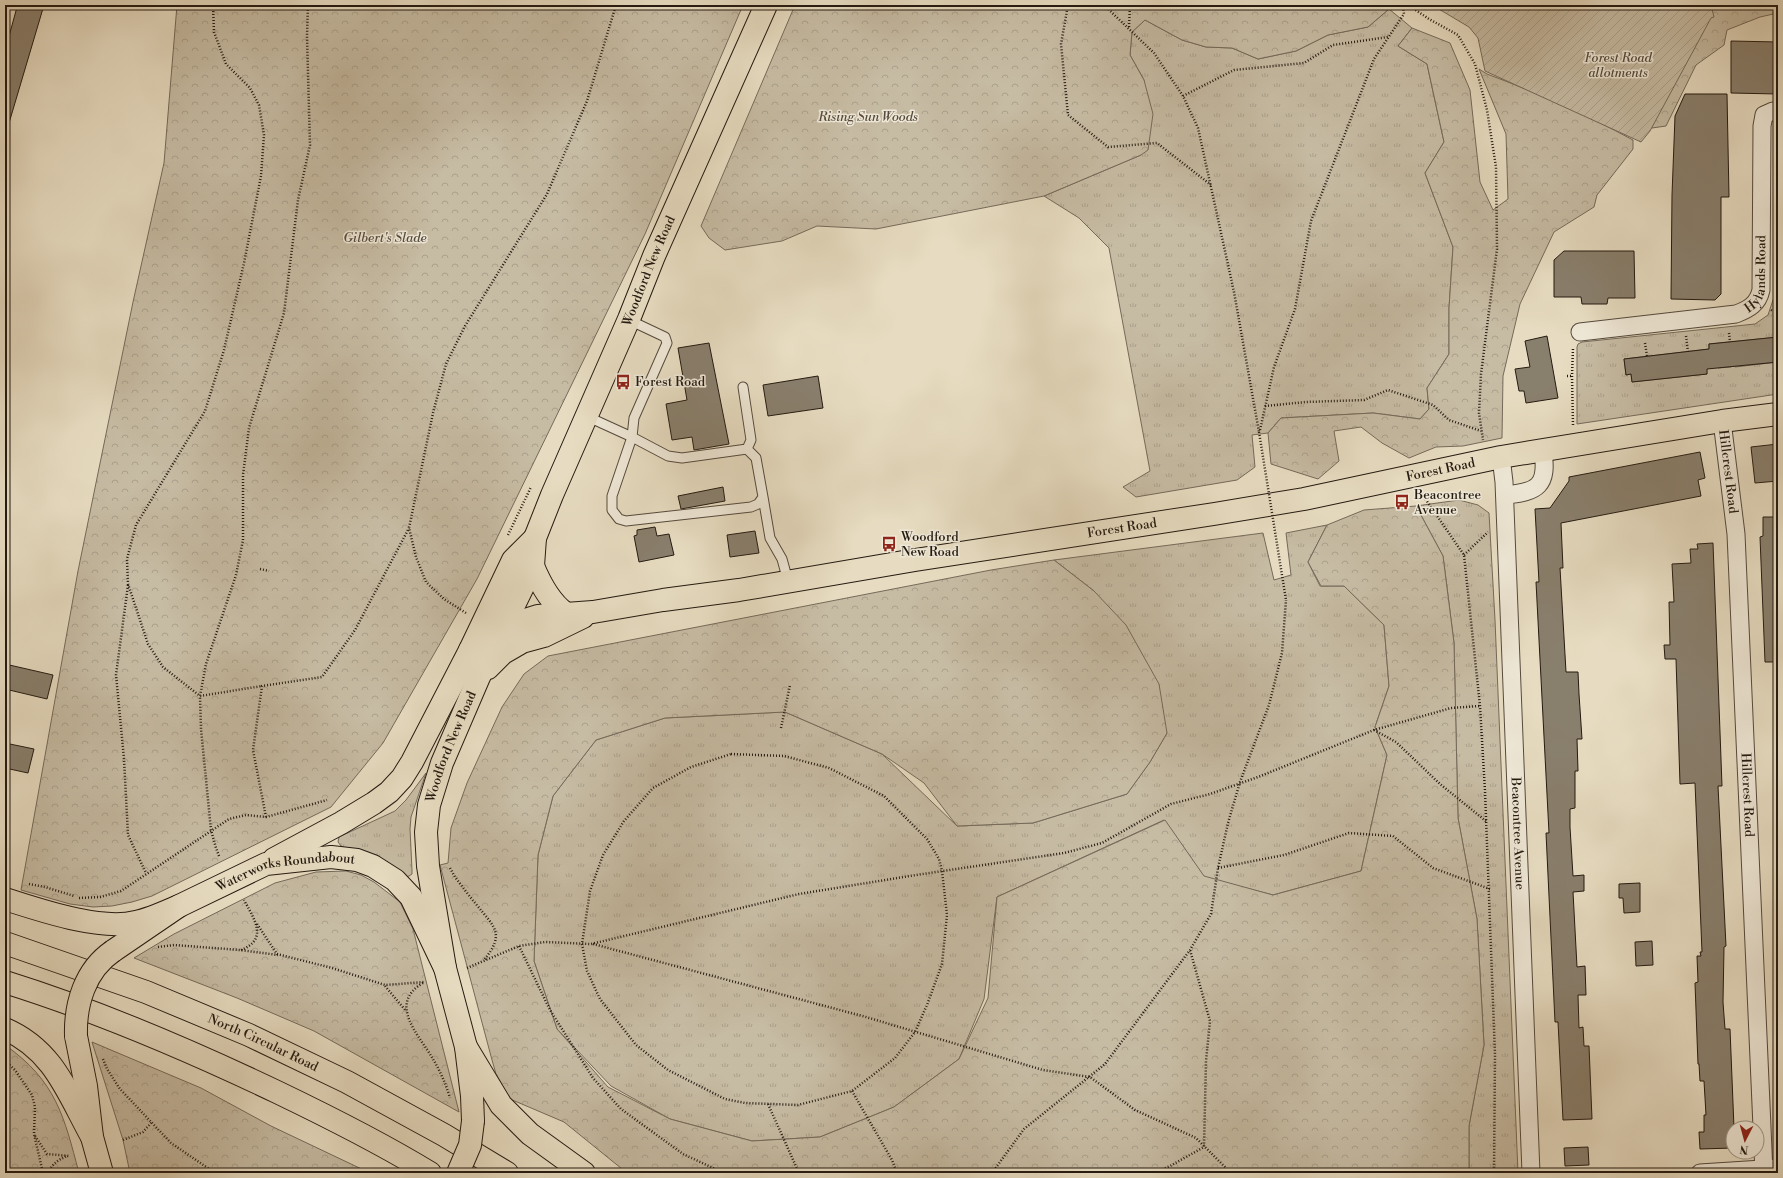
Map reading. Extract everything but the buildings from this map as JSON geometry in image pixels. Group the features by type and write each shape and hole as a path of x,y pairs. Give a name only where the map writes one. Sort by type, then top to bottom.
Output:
{"main road":[{"name":"Woodford New Road","path":"445,968 428,869 426,832 429,804 442,763 479,677 533,566 535,538 586,416 629,319 654,256 766,5"},
{"name":"Forest Road","path":"470,650 519,622 538,616 593,612 663,600 739,590 1304,499 1501,457 1722,420 1778,414"},
{"name":"Woodford New Road","path":"266,864 374,804 389,792 402,778 412,762 470,650 513,560 535,538"},
{"path":"533,566 538,578 556,606 565,613"},
{"path":"479,677 502,653 522,642 544,636 593,612"},
{"name":"Waterworks Roundabout","path":"102,1173 92,1137 86,1086 76,1036 77,1011 84,986 98,965 105,956 179,906 266,864 335,858 357,860 380,870 395,880 411,897 445,968 466,1047 471,1084 473,1121 470,1145 458,1173"},
{"path":"5,899 58,915 108,924 136,923 179,906"},
{"name":"North Circular Road","path":"5,943 146,992 249,1035 347,1082 444,1135 507,1173"},
{"path":"5,982 131,1027 232,1070 328,1117 430,1173"},
{"path":"5,1029 32,1044 55,1068 92,1137"},
{"path":"466,1047 501,1105 530,1134 584,1173"}],"street":[{"name":"Hylands Road","path":"1580,332 1736,314 1744,311 1756,302 1761,290 1762,126 1771,113"},
{"name":"Hillcrest Road","path":"1722,420 1736,541 1769,1170"},
{"path":"1505,495 1530,492 1537,486 1545,473 1543,451"},
{"name":"Beacontree Avenue","path":"1501,457 1505,495 1531,1173"},
{"path":"1700,1173 1769,1170"}],"lane":[{"path":"629,319 665,336 667,343 634,418 632,437 612,496 612,510 619,519 626,521 751,507 758,504 763,497"},
{"path":"743,387 751,440 747,449"},
{"path":"586,416 632,437 668,456 682,458 747,449"},
{"path":"747,449 756,458 770,538 782,559 788,581"}],"path":[{"path":"146,873 128,835 124,759 116,675 128,584 127,559 136,525 205,411 224,350 244,263 261,176 264,135 259,105 250,88 226,64 214,32 213,5"},
{"path":"219,856 212,830 201,729 200,696 206,664 236,575 243,540 242,475 249,428 284,313 298,200 310,145 307,36 308,5"},
{"path":"128,584 148,644 162,667 200,696 322,677 355,630 409,528 433,412 446,364 465,326 547,194 587,101 616,5"},
{"path":"1068,5 1061,44 1068,115 1108,147 1158,143 1211,186"},
{"path":"992,1173 1024,1129 1105,1064 1190,950 1211,914 1218,868 1228,823 1240,782 1269,705 1282,653 1286,600 1259,432 1234,292 1198,128 1183,96 1154,53 1104,5"},
{"path":"1129,28 1130,5"},
{"path":"1259,432 1274,367 1295,309 1311,221 1374,59 1404,14 1403,5"},
{"path":"1408,5 1429,19 1458,35 1474,64 1488,117 1496,167 1497,248 1481,374 1479,413 1483,443"},
{"path":"1183,96 1234,70 1304,63 1333,46 1389,37"},
{"path":"1574,428 1572,376 1574,342 1577,333 1580,332"},
{"path":"1567,376 1572,376"},
{"path":"1265,406 1306,402 1364,400 1388,390 1433,405 1449,420 1481,431"},
{"path":"1422,494 1464,555 1480,706 1490,889 1495,1055 1494,1172 1489,1173"},
{"path":"1464,555 1505,514"},
{"path":"409,528 416,557 426,582 444,599 468,615"},
{"path":"260,569 269,571"},
{"path":"781,728 790,685"},
{"path":"262,686 253,750 266,817"},
{"path":"468,968 519,946 545,942 591,944 799,894 1064,853 1102,843 1171,804 1210,794 1240,782 1258,777 1374,730 1451,708 1480,706"},
{"path":"1374,730 1396,742 1440,784 1487,822"},
{"path":"731,754 784,756 829,768 884,796 927,839 939,859 942,871 948,915 942,964 927,1005 914,1032 895,1058 852,1091 798,1105 745,1103 725,1099 668,1070 636,1045 600,999 587,971 582,944 590,891 602,855 624,821 653,788 691,767 731,754"},
{"path":"24,883 45,887 79,898 100,897 121,891 146,873 230,819 246,814 266,817 327,800"},
{"path":"1218,868 1284,855 1349,834 1392,836 1433,868 1490,889"},
{"path":"448,864 455,877 495,927 496,940 492,951 484,961"},
{"path":"244,900 257,924 277,954 332,968 385,985 425,982 415,988 408,998 407,1011 410,1024 433,1058 446,1084 452,1103"},
{"path":"240,950 249,947 255,941 258,933 257,924"},
{"path":"591,944 858,1015 1043,1070 1090,1077 1135,1110 1196,1138 1231,1173"},
{"path":"154,949 160,946 174,945 240,950 284,956"},
{"path":"519,946 550,1010 598,1084 621,1109 683,1154 724,1173"},
{"path":"1190,950 1210,1021 1206,1061 1204,1147"},
{"path":"385,985 407,1011"},
{"path":"102,1057 107,1070 120,1089 171,1143 215,1173"},
{"path":"5,1061 15,1070 32,1095 35,1107 34,1134 43,1173"},
{"path":"852,1091 892,1160 897,1173"},
{"path":"768,1104 798,1173"},
{"path":"123,1140 144,1132 152,1122"},
{"path":"34,1134 47,1154 69,1156 58,1160 50,1168 48,1173"},
{"path":"1154,1173 1204,1147"}],"green space":[{"name":"Gilbert's Slade","path":"177,5 743,5 645,234 477,579 383,743 331,807 152,896 112,906 93,907 70,904 21,890 78,571 133,302 164,163"},
{"name":"Rising Sun Woods","path":"795,5 1391,5 1389,9 1368,27 1328,35 1296,51 1258,59 1232,48 1206,47 1182,40 1145,20 1132,32 1130,55 1144,80 1153,114 1148,150 1141,155 1044,196 876,229 817,226 782,241 725,250 709,238 701,226"},
{"name":"Forest Road allotments","path":"1432,5 1714,5 1712,9 1714,17 1711,18 1650,131 1641,142 1485,71 1478,38 1469,27"},
{"path":"1708,5 1778,5 1778,13 1760,17 1727,30 1724,45 1696,65 1666,126 1652,128 1647,114"},
{"path":"1389,9 1412,28 1398,46 1427,64 1444,142 1425,173 1453,247 1449,308 1449,354 1427,388 1429,409 1420,419 1373,413 1281,418 1268,433 1252,435 1255,467 1237,480 1136,497 1123,487 1150,471 1109,248 1079,218 1044,196 1141,155 1144,80 1130,55 1132,32 1145,20 1182,40 1206,47 1232,48 1258,59 1296,51 1328,35 1368,27"},
{"path":"1412,28 1450,43 1470,90 1480,182 1493,210 1508,199 1506,134 1479,69 1487,74 1561,104 1615,130 1633,140 1633,149 1597,195 1594,207 1554,232 1520,304 1503,376 1502,438 1463,446 1436,447 1409,458 1382,443 1361,427 1334,431 1339,461 1318,479 1271,464 1268,433 1281,418 1373,413 1420,419 1429,409 1427,388 1449,354 1449,308 1453,247 1425,173 1444,142 1427,64 1398,46"},
{"path":"1778,127 1778,337 1709,344 1709,349 1624,359 1626,375 1631,374 1632,382 1707,374 1706,366 1717,360 1718,368 1731,367 1730,359 1734,358 1735,367 1778,362 1778,394 1577,424 1578,344 1582,342 1755,324 1768,315 1774,297 1775,133"},
{"path":"1459,500 1478,505 1489,513 1495,620 1518,1173 1469,1173 1469,1126 1484,1045 1477,919 1458,818 1454,643 1443,556 1416,506"},
{"path":"1416,506 1443,556 1454,643 1458,818 1477,919 1484,1045 1469,1126 1469,1173 627,1173 564,1122 510,1099 496,1074 440,865 448,863 451,828 467,783 502,707 524,674 548,656 991,570 1054,560 1094,591 1126,625 1159,684 1167,733 1150,762 1127,794 1033,823 957,826 924,783 882,754 785,712 665,718 596,740 553,796 538,855 534,961 557,1029 608,1087 670,1119 752,1141 820,1137 894,1107 959,1059 988,998 997,897 1165,820 1204,876 1273,895 1361,871 1387,755 1375,727 1389,686 1384,625 1344,586 1321,586 1308,562 1327,525 1364,510"},
{"path":"1327,525 1308,562 1320,586 1344,586 1384,625 1389,686 1375,727 1387,755 1361,871 1273,895 1204,877 1164,820 997,897 984,999 959,1059 894,1107 820,1137 752,1141 670,1119 611,1086 557,1029 534,961 538,855 553,796 596,740 665,718 785,712 882,754 957,826 1033,823 1127,794 1150,762 1167,733 1094,591 1054,560 1263,533 1274,580 1291,575 1286,533"},
{"path":"426,773 411,817 410,829 412,874 406,877 341,846 338,842 339,837 395,811 406,800"},
{"path":"346,871 361,875 374,882 400,902 413,929 459,1112 314,1031 237,998 134,958 174,934 275,883 316,872"},
{"path":"92,1042 201,1088 271,1126 370,1173 130,1173 123,1140"},
{"path":"5,1045 22,1058 36,1072 56,1101 68,1134 79,1173 5,1173"}],"place":[{"name":"Forest Road","path":"623,382"},
{"name":"Beacontree Avenue","path":"1402,502"},
{"name":"Woodford New Road","path":"889,544"}]}
